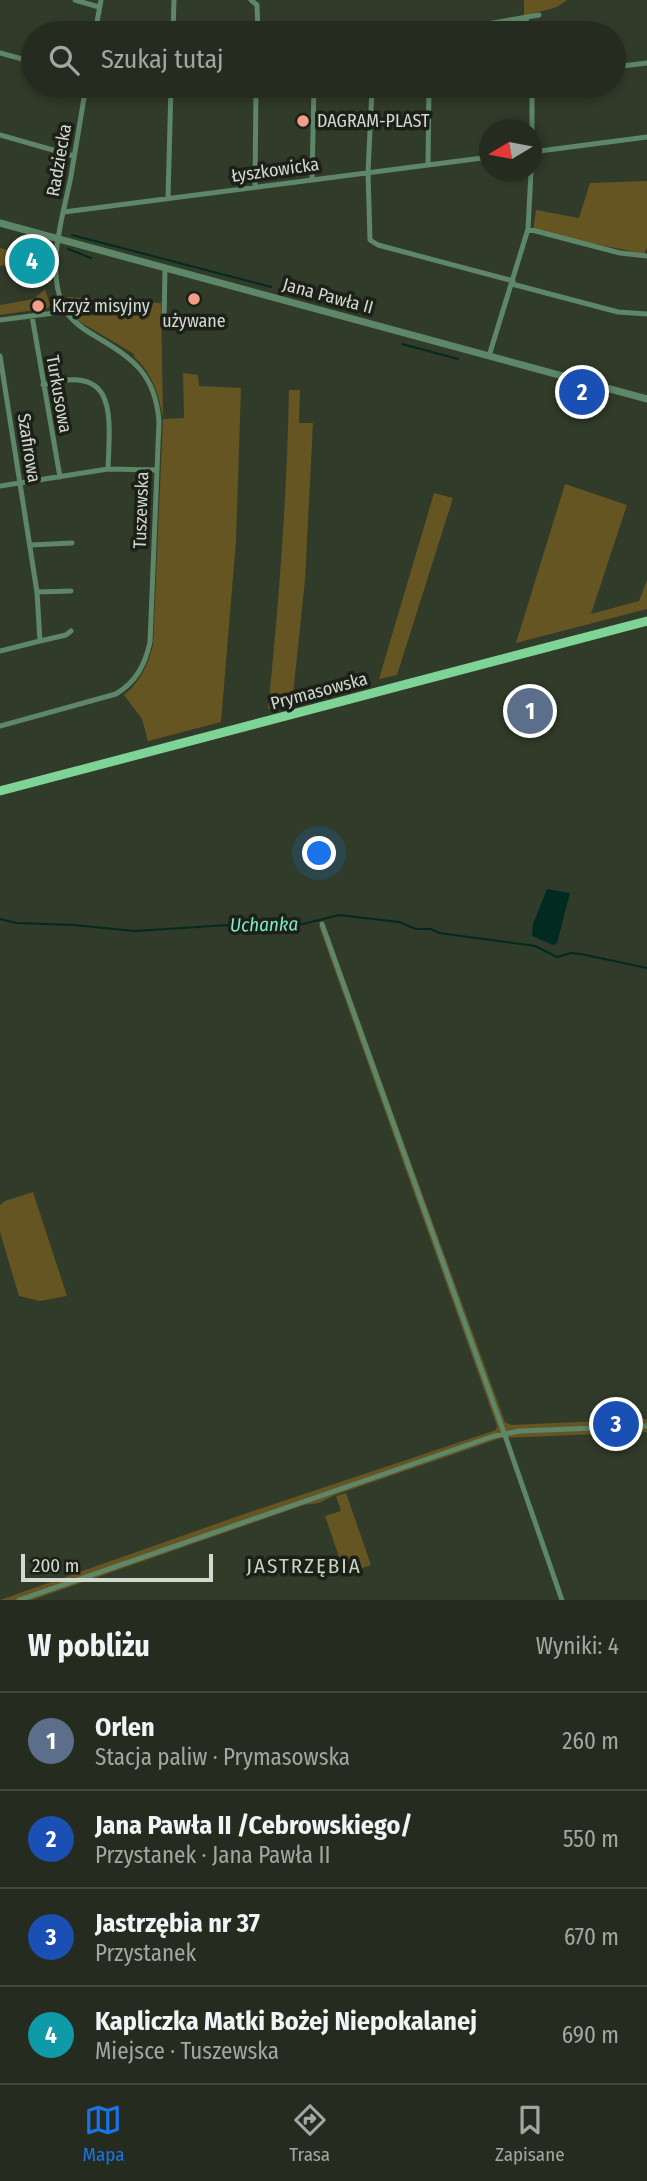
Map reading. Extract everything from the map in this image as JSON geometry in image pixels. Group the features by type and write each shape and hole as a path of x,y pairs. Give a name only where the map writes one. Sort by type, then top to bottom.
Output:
{"main road":[{"name":"Prymasowska","path":"0,792 647,621"}],"street":[{"path":"75,0 100,3 97,21"},
{"path":"173,21 174,0"},
{"path":"251,0 257,5 259,21"},
{"path":"513,21 539,15"},
{"path":"0,53 21,59"},
{"path":"626,65 647,62"},
{"name":"Radziecka","path":"66,241 64,212 84,98"},
{"path":"168,198 171,98"},
{"path":"255,187 257,98"},
{"path":"312,98 312,180"},
{"path":"372,98 368,172 370,240 378,246 618,312 647,314"},
{"path":"428,164 429,98"},
{"path":"531,119 532,98"},
{"path":"0,135 74,156"},
{"path":"542,151 647,137"},
{"name":"Łyszkowicka","path":"64,212 479,158"},
{"path":"489,356 528,229 530,182"},
{"name":"Jana Pawła II","path":"0,223 647,399"},
{"path":"528,229 620,253 647,256"},
{"path":"0,320 65,309 59,294 56,255 66,241"},
{"path":"164,324 166,268"},
{"name":"Tuszewska","path":"0,726 105,698 127,688 142,667 150,642 157,470 156,398 148,378 136,363 79,326 65,309"},
{"name":"Turkusowa","path":"32,316 60,477"},
{"name":"Szafirowa","path":"0,356 37,592 40,641"},
{"path":"43,385 62,379 79,378 100,390 109,406 108,469"},
{"path":"0,486 108,469 157,470"},
{"path":"30,545 72,543"},
{"path":"37,592 71,591"},
{"path":"0,651 66,635 71,631"},
{"path":"322,924 562,1600"},
{"path":"19,1600 504,1433 647,1426"}],"shaded area":[{"path":"524,0 567,0 557,7 524,16"},
{"path":"647,181 647,248 644,254 533,231 536,210 579,218 590,183"},
{"path":"0,248 35,257 42,269 30,262 0,266"},
{"path":"45,289 50,305 48,308 0,315 0,305 34,299"},
{"path":"67,297 161,303 163,419 154,385 134,354 77,320 80,317"},
{"path":"183,373 198,375 199,386 241,388 236,541 221,722 148,741 142,719 124,695 143,673 153,645 163,419 184,418"},
{"path":"289,390 300,390 299,423 313,423 305,580 292,704 268,709 282,550"},
{"path":"565,484 627,505 591,614 639,601 647,580 647,609 516,643"},
{"path":"434,493 453,498 397,675 379,679"},
{"path":"325,925 505,1422 511,1425 647,1419 647,1432 501,1438 32,1600 0,1600 250,1512 496,1430 497,1426 319,926"},
{"path":"33,1192 67,1296 40,1301 19,1296 0,1232 0,1205"},
{"path":"346,1493 371,1565 345,1574 325,1516 341,1511 336,1496"}],"water":[{"path":"547,889 570,893 557,943 553,945 532,936 533,924"}],"waterway":[{"path":"72,235 271,287"},
{"path":"68,249 91,258"},
{"path":"402,344 458,359"},
{"name":"Uchanka","path":"0,919 16,923 135,931 275,922 303,924 339,915 399,922 416,929 431,929 439,933 535,946 557,957 571,953 581,954 647,968"}],"place":[{"name":"DAGRAM-PLAST","path":"303,121"},
{"name":"Kapliczka Matki Bożej Niepokalanej","path":"32,261"},
{"name":"używane","path":"194,299"},
{"name":"Krzyż misyjny","path":"38,306"},
{"name":"Jana Pawła II /Cebrowskiego/","path":"582,392"},
{"name":"Orlen","path":"530,711"},
{"name":"Jastrzębia nr 37","path":"616,1424"}],"district":[{"name":"JASTRZĘBIA","path":"304,1566"}]}
